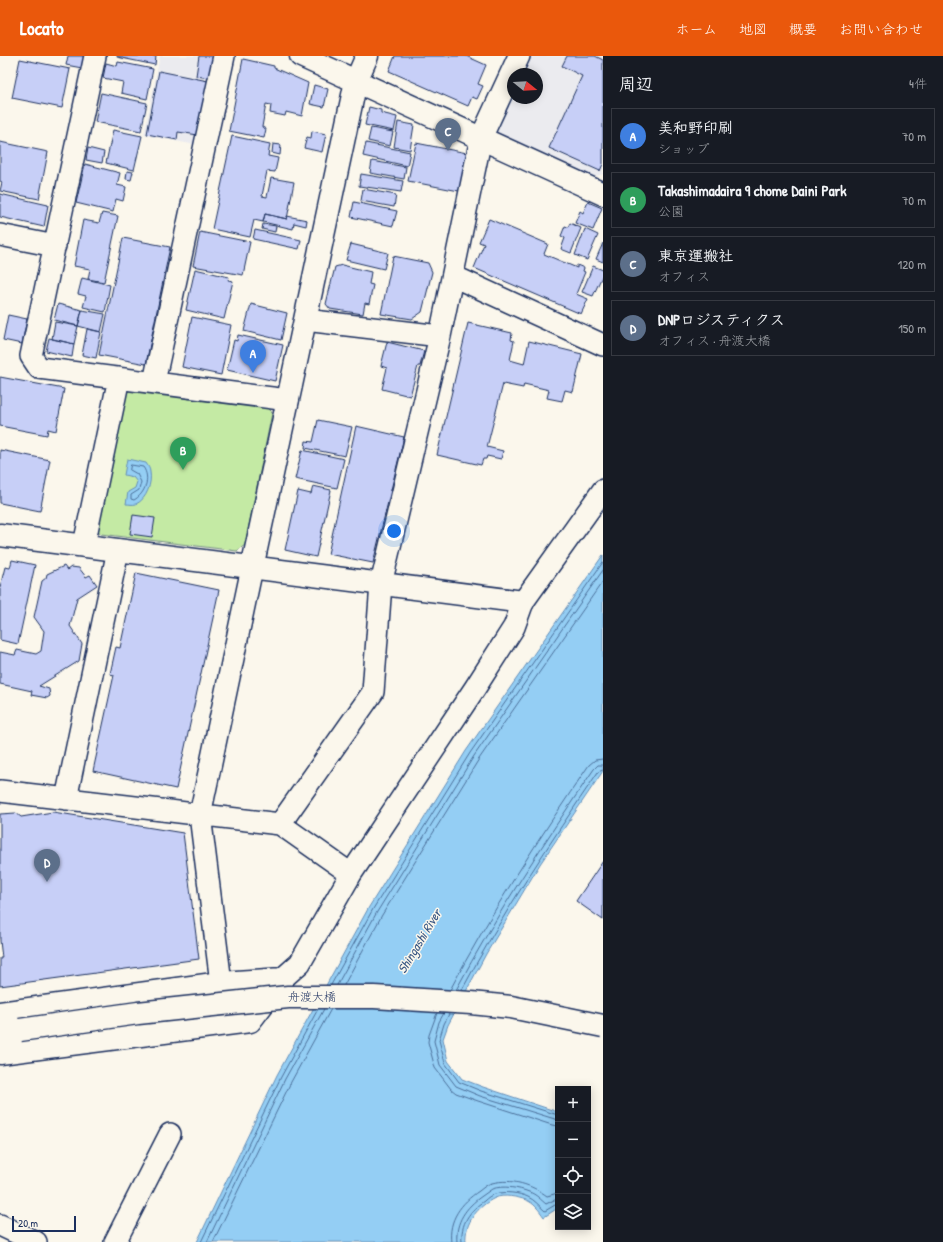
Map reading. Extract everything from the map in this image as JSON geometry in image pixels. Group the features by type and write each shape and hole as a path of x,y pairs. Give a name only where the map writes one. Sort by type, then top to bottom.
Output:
{"street":[{"path":"95,56 31,356 40,368 288,400"},
{"path":"154,382 224,56"},
{"path":"301,56 603,194"},
{"path":"221,983 200,815 356,81 367,56"},
{"path":"280,824 373,692 381,584 440,336 481,138 519,56"},
{"path":"0,235 55,246"},
{"path":"453,276 603,345"},
{"path":"305,320 440,336"},
{"path":"84,545 119,378"},
{"path":"0,1053 250,1020 282,979 300,963 351,874 514,627 523,602 603,490"},
{"path":"0,535 523,602"},
{"path":"66,799 118,550"},
{"path":"0,791 280,824 351,874"},
{"path":"0,1013 221,983 282,979"},
{"name":"舟渡大橋","path":"10,1031 138,1013 288,997 374,997 471,1003 510,1007 603,1026"},
{"path":"115,1242 170,1134"},
{"path":"0,1225 36,1242"}],"shaded area":[{"path":"160,56 214,56 196,145 144,135"},
{"path":"526,56 603,56 603,174 593,177 491,132 507,98 507,104 543,104 543,68 521,68"}],"green space":[{"path":"130,389 267,405 272,413 245,545 237,551 101,534 94,526 121,395"}],"water":[{"path":"127,459 146,463 150,471 150,481 146,495 140,502 135,504 126,504 128,492 135,488 137,482 133,477 124,475"},
{"name":"Shingashi River","path":"603,555 603,771 540,864 486,954 448,1025 443,1039 448,1061 462,1079 555,1111 555,1210 544,1217 529,1201 506,1196 495,1198 478,1210 473,1216 467,1228 466,1242 197,1242 277,1075 369,907 466,751"}],"building":[{"path":"68,56 85,56 82,68 66,65"},
{"path":"156,56 155,65 117,57"},
{"path":"199,56 213,56 209,78 196,76"},
{"path":"395,56 466,56 486,65 478,84 483,86 477,99 472,97 468,106 389,71"},
{"path":"567,56 595,56 603,60 603,164 600,171 549,148 582,76 562,66"},
{"path":"20,59 70,69 62,108 12,98"},
{"path":"243,59 274,66 274,68 308,83 302,116 286,112 285,116 270,113 271,105 266,104 262,127 266,129 264,138 229,131"},
{"path":"118,62 153,69 147,99 121,93 123,82 103,78 106,63 117,66"},
{"path":"159,71 208,81 198,135 178,132 177,140 147,134"},
{"path":"314,85 328,89 324,107 310,104"},
{"path":"101,93 147,103 141,131 95,122"},
{"path":"369,107 381,110 381,113 397,117 394,131 365,125"},
{"path":"398,122 414,125 410,150 394,147"},
{"path":"371,128 393,132 390,146 368,141"},
{"path":"113,130 142,136 134,170 106,163"},
{"path":"312,131 326,134 322,152 304,148 307,137 311,138"},
{"path":"232,136 270,144 268,156 278,158 275,172 267,171 262,196 267,197 271,178 294,182 287,219 265,214 263,222 254,220 250,237 212,229"},
{"path":"0,142 48,152 39,199 0,191 2,182 0,181"},
{"path":"366,143 410,152 407,166 363,156"},
{"path":"416,143 467,153 459,191 408,181"},
{"path":"273,144 281,145 280,155 272,153"},
{"path":"88,148 104,152 102,163 86,160"},
{"path":"372,161 406,167 404,179 370,173"},
{"path":"85,164 120,173 117,185 126,187 123,201 116,199 113,212 76,203"},
{"path":"127,171 133,172 131,180 126,179"},
{"path":"361,174 403,181 401,192 359,186"},
{"path":"363,189 396,195 394,207 361,201"},
{"path":"0,194 48,205 44,227 0,217"},
{"path":"354,202 397,211 393,226 351,217"},
{"path":"588,202 602,208 593,230 575,223 580,211 583,213"},
{"path":"102,213 118,216 104,282 88,279 90,269 74,266 83,220 99,223"},
{"path":"265,214 287,219 287,216 307,220 306,226 294,223 293,229 263,222"},
{"path":"489,219 548,244 544,254 577,268 577,265 584,268 583,271 585,272 576,294 588,299 581,314 474,268 484,244 479,242"},
{"path":"570,223 581,228 571,253 561,249 565,238 561,236 565,226 568,227"},
{"path":"263,224 276,226 275,232 262,229"},
{"path":"585,229 598,235 587,260 575,255"},
{"path":"255,230 301,240 299,249 253,239"},
{"path":"200,232 250,242 243,275 193,266"},
{"path":"123,238 170,247 146,364 99,355"},
{"path":"603,243 603,262 596,259"},
{"path":"351,244 388,253 384,269 346,260"},
{"path":"393,256 428,263 432,272 422,312 412,319 381,314"},
{"path":"342,265 371,272 369,284 373,285 369,304 365,303 363,314 330,309 326,304 335,267"},
{"path":"593,266 603,270 603,274 593,296 582,292"},
{"path":"195,269 229,277 228,280 233,281 224,319 186,310"},
{"path":"82,278 110,285 105,312 83,307 86,296 78,294"},
{"path":"58,304 82,310 78,326 54,320"},
{"path":"251,304 287,313 281,340 244,331"},
{"path":"82,310 105,314 101,332 78,326"},
{"path":"8,315 27,319 22,344 3,340"},
{"path":"192,317 231,325 221,375 182,367"},
{"path":"55,322 78,326 74,344 52,339"},
{"path":"468,323 512,333 511,340 514,341 510,360 524,364 529,341 582,354 573,392 565,390 562,401 547,398 549,390 524,384 523,388 503,384 487,447 503,451 501,459 487,456 486,459 483,459 481,465 437,455"},
{"path":"87,329 101,332 96,358 82,355"},
{"path":"238,335 283,345 275,381 227,370 234,340 237,341"},
{"path":"49,338 74,344 72,357 46,351"},
{"path":"387,342 424,351 420,366 418,366 410,396 382,389 387,368 381,366"},
{"path":"0,377 64,389 56,431 48,429 47,435 0,426"},
{"path":"318,420 352,427 345,456 305,448 306,441 313,442"},
{"path":"356,426 404,437 373,563 328,554"},
{"path":"0,450 50,460 40,511 0,503"},
{"path":"302,450 344,459 337,488 295,479"},
{"path":"313,486 331,490 316,557 285,550 298,491 311,494"},
{"path":"133,515 155,518 152,537 130,534"},
{"path":"12,560 35,565 18,644 0,640 0,587 5,567 10,568"},
{"path":"64,566 67,570 71,567 79,568 86,577 90,575 97,585 77,598 70,626 82,644 79,661 39,686 49,689 50,696 47,698 31,695 32,691 0,684 0,652 15,655 17,650 36,654 41,651 44,631 34,617 42,581 46,578 47,574"},
{"path":"136,573 219,590 176,789 93,771 114,675 110,674 116,647 120,648"},
{"path":"53,812 183,833 199,959 0,986 0,958 2,958 0,941 0,814 16,813 21,817"},
{"path":"603,861 603,920 576,901"}],"place":[{"name":"東京運搬社","path":"448,151"},
{"name":"美和野印刷","path":"253,373"},
{"name":"Takashimadaira 9 chome Daini Park","path":"183,470"},
{"name":"DNPロジスティクス","path":"47,882"}]}
